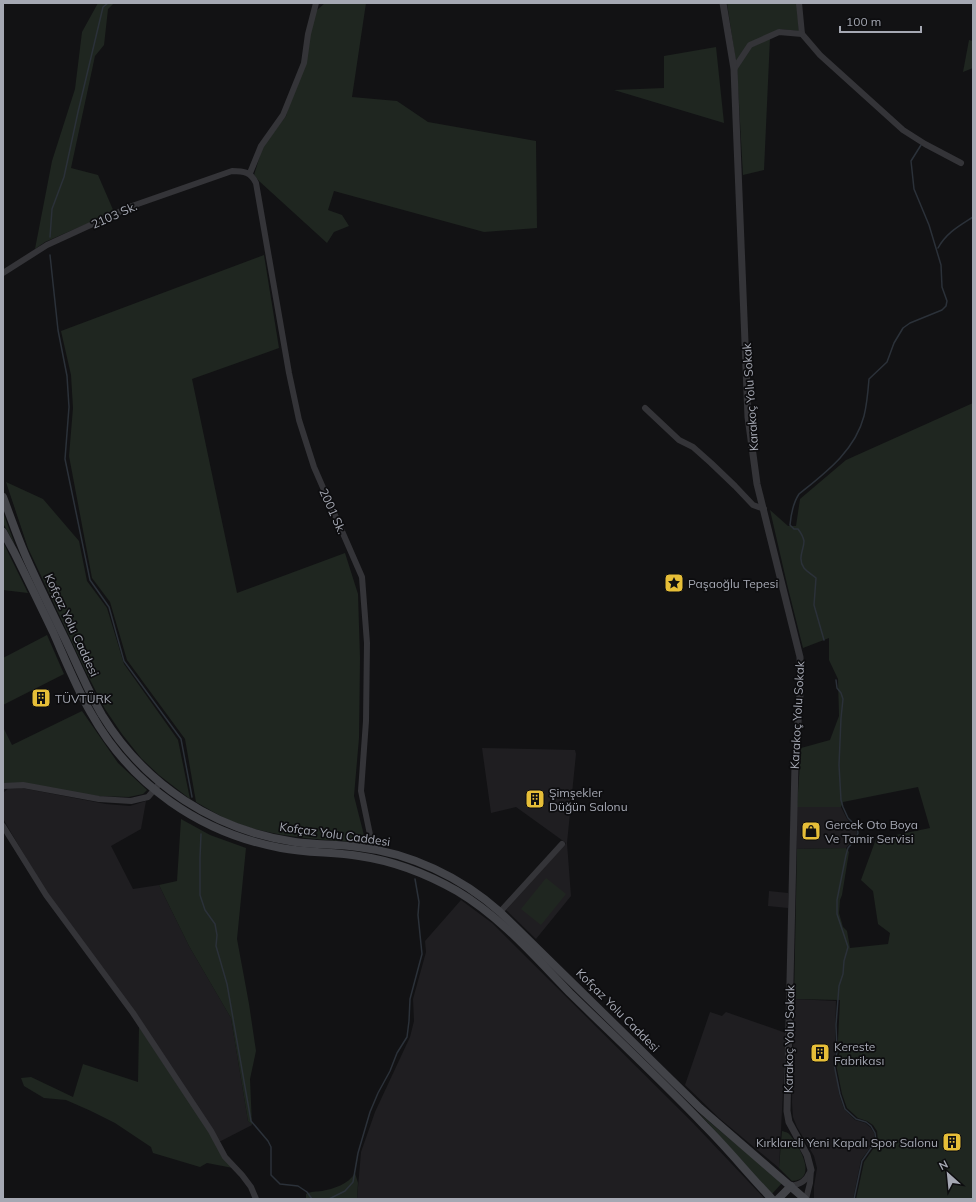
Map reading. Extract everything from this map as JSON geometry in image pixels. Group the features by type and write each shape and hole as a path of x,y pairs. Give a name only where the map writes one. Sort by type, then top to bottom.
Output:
{"main road":[{"name":"Kofçaz Yolu Caddesi","path":"3,497 27,560 96,704 110,727 127,750 160,783 178,797 214,818 244,830 262,836 296,842 373,849 415,861 439,871 470,889 500,912 690,1098 805,1199"},
{"name":"Kofçaz Yolu Caddesi","path":"3,532 91,714 110,743 154,790 192,816 234,836 291,850 359,856 380,860 416,871 459,892 484,909 518,940 696,1117 772,1199"},
{"path":"778,1199 793,1188"}],"street":[{"path":"252,175 261,146 283,115 304,63 308,34 315,6 322,3"},
{"name":"Karakoç Yolu Sokak","path":"723,3 734,69 748,417 757,484 800,657 801,680 795,765 787,1111 789,1122 807,1155 811,1170 810,1183 805,1199"},
{"path":"799,3 802,34 820,56 904,130 925,144 962,163"},
{"path":"734,69 750,45 779,32 802,34"},
{"name":"2103 Sk.","path":"3,273 47,245 132,206 232,171 241,170 252,175"},
{"name":"2001 Sk.","path":"252,175 256,183 288,373 299,420 314,467 362,577 367,643 366,721 361,791 373,849"},
{"path":"645,408 679,440 693,448 711,463 753,505 764,509"},
{"path":"4,787 23,785 99,800 131,801 148,797 160,783"},
{"path":"3,826 46,895 133,1013 211,1131 225,1157 251,1187 256,1199"},
{"path":"500,912 562,844"},
{"path":"793,1188 804,1182 811,1170"}],"shaded area":[{"path":"98,3 114,3 108,9 104,45 95,56 71,168 98,175 114,212 45,242 35,249 52,161 75,89 82,32"},
{"path":"325,3 366,3 352,97 397,101 428,122 536,141 537,228 484,232 334,191 328,210 342,215 349,226 334,232 327,243 259,181 254,175 263,146 286,116 316,11"},
{"path":"727,3 797,3 799,31 780,29 750,43 736,63"},
{"path":"770,38 764,170 743,175 737,69 752,47"},
{"path":"969,40 973,41 973,68 963,72"},
{"path":"716,47 724,123 614,90 664,88 664,56"},
{"path":"264,255 279,348 192,379 237,593 345,553 358,594 360,658 359,738 354,796 366,843 296,837 262,831 229,820 196,802 185,739 127,660 110,602 92,578 69,456 73,408 71,375 61,331"},
{"path":"973,403 973,1199 856,1199 864,1162 878,1142 877,1131 873,1125 858,1118 847,1108 842,1094 836,1064 840,1052 838,1040 840,1000 794,999 797,849 846,848 849,852 839,913 843,927 847,931 850,948 888,944 890,933 878,924 873,891 861,880 876,839 930,828 918,787 843,802 841,807 797,807 801,748 830,740 839,716 838,679 829,660 829,638 803,648 770,510 788,526 796,526 800,499 846,460"},
{"path":"6,482 43,499 79,541 87,581 107,608 124,664 178,740 190,799 159,775 141,758 105,709 85,670 28,548"},
{"path":"3,512 15,545 3,523"},
{"path":"3,542 28,593 3,590"},
{"path":"47,635 64,674 3,705 3,658"},
{"path":"82,711 118,763 147,790 143,794 129,797 97,796 3,784 3,727 12,745"},
{"path":"482,748 575,750 576,754 567,843 571,896 536,939 506,910 566,843 516,807 491,813"},
{"path":"9,788 22,788 106,804 130,806 146,801 141,829 111,846 133,889 159,885 189,946 231,1018 248,1121 252,1125 219,1142 47,893 6,824 3,818 3,793"},
{"path":"797,807 841,807 847,819 856,828 857,833 855,838 846,848 797,849"},
{"path":"181,819 210,835 246,848 237,939 256,1051 250,1079 252,1125 248,1121 231,1018 189,946 159,885 177,881"},
{"path":"546,878 566,894 541,925 521,909"},
{"path":"769,891 788,893 788,908 768,906"},
{"path":"461,900 492,923 693,1123 765,1199 357,1199 361,1152 375,1112 410,1037 414,1021 413,999 426,952 425,941"},
{"path":"794,999 836,1001 836,1052 833,1063 839,1094 844,1109 855,1120 865,1123 870,1127 874,1133 875,1141 861,1160 853,1199 814,1199 814,1186 817,1168 814,1156 797,1127 793,1117"},
{"path":"710,1012 722,1016 726,1012 786,1033 779,1168 719,1118 685,1085"},
{"path":"139,1027 233,1168 207,1163 200,1167 153,1153 151,1147 115,1123 66,1100 44,1098 24,1086 21,1078 31,1077 73,1097 83,1064 138,1082"},
{"path":"699,1113 782,1183 772,1194"},
{"path":"782,1131 789,1134 802,1154 806,1169 804,1175 800,1179 792,1181 779,1168"},
{"path":"355,1173 358,1183 357,1199 306,1199 306,1194 336,1187 345,1183"}],"waterway":[{"path":"50,237 52,209 64,177 103,7 108,3"},
{"path":"824,640 814,605 816,578 805,569 802,564 801,557 804,541 798,529 794,529 790,525 792,513 795,501 799,494 829,469 854,440 860,429 864,416 869,379 887,362 894,343 903,328 910,323 942,310 946,306 947,301 942,287 941,265 929,225 914,189 911,161 921,145"},
{"path":"938,248 949,234 973,217"},
{"path":"50,255 58,330 67,376 69,407 65,459 90,580 109,607 124,661 181,739 192,797"},
{"path":"836,680 837,688 843,699 839,765 841,800 848,818 857,827 858,833 848,848 837,900 837,914 848,947 839,986 836,1025 837,1052 834,1064 840,1094 845,1109 856,1119 866,1122 871,1126 875,1133 876,1141 862,1161 854,1199"},
{"path":"201,834 200,895 205,910 215,924 217,935 216,946 227,984 251,1121 268,1141 271,1147 271,1175 280,1184 298,1186 307,1192 312,1199"},
{"path":"329,1199 345,1191 353,1182 358,1153 370,1112 397,1053 407,1037 410,999 422,954 418,915 419,902 415,879"}],"place":[{"name":"Paşaoğlu Tepesi","path":"674,583"},
{"name":"TÜVTÜRK","path":"41,698"},
{"name":"Şimşekler Düğün Salonu","path":"535,799"},
{"name":"Gercek Oto Boya Ve Tamir Servisi","path":"811,831"},
{"name":"Kereste Fabrikası","path":"820,1053"},
{"name":"Kırklareli Yeni Kapalı Spor Salonu","path":"952,1142"}]}
